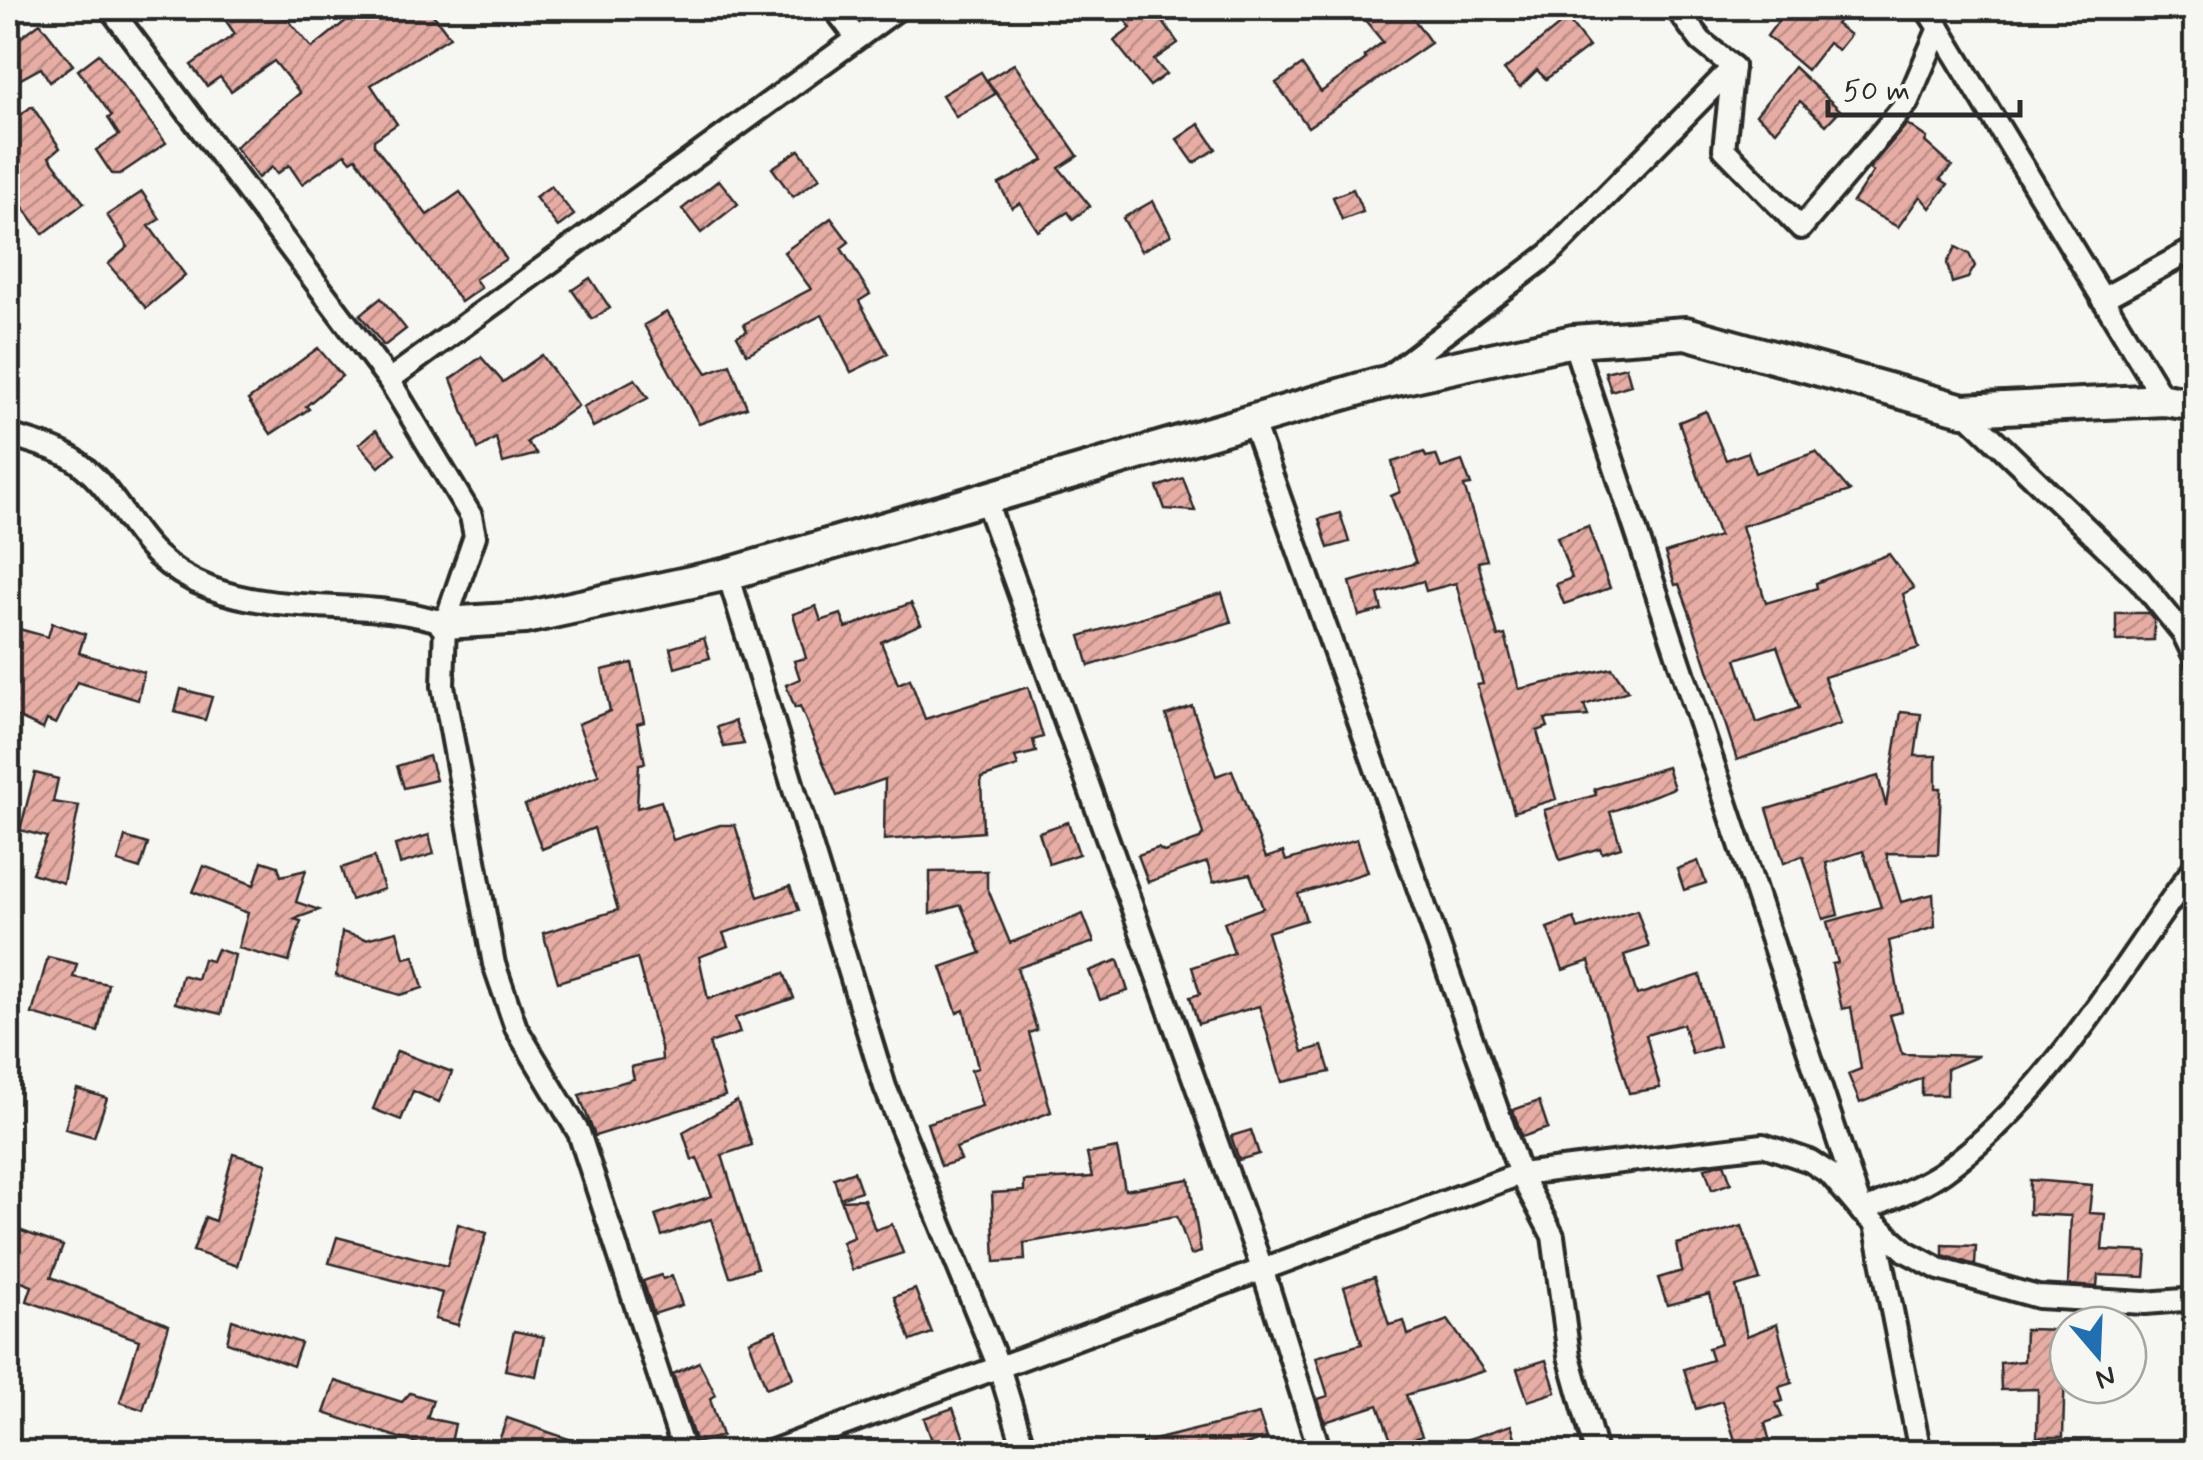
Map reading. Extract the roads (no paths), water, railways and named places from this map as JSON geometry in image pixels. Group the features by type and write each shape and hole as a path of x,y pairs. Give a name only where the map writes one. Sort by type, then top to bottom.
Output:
{"main road":[{"path":"445,624 525,618 728,574 1377,384 1573,340 1686,333 1963,410 2164,400 2196,405"}],"street":[{"path":"110,8 388,380 472,516 475,536 445,624 446,720 502,998 579,1133 684,1452"},
{"path":"834,8 856,38"},
{"path":"388,380 900,8"},
{"path":"1676,8 1701,40 1733,66"},
{"path":"1926,8 2164,400"},
{"path":"1733,66 1724,149 1801,228 1907,103 1939,28"},
{"path":"1377,384 1549,254 1733,66"},
{"path":"2102,299 2196,248"},
{"path":"1573,340 1869,1218 1920,1452"},
{"path":"1963,410 2138,578 2183,632 2196,660"},
{"path":"1252,420 1520,1174 1553,1236 1569,1356 1596,1452"},
{"path":"8,434 76,460 147,550 211,588 252,598 410,612 445,624"},
{"path":"985,498 1263,1271 1320,1452"},
{"path":"728,574 886,1086 998,1368 1024,1452"},
{"path":"1869,1218 1942,1172 2018,1108 2094,1012 2196,865"},
{"path":"770,1452 1520,1174 1763,1146 1810,1161 1830,1174 1869,1218 1907,1252 1939,1269 2038,1297 2145,1303 2196,1298"},
{"path":"8,1448 14,1452"}]}
